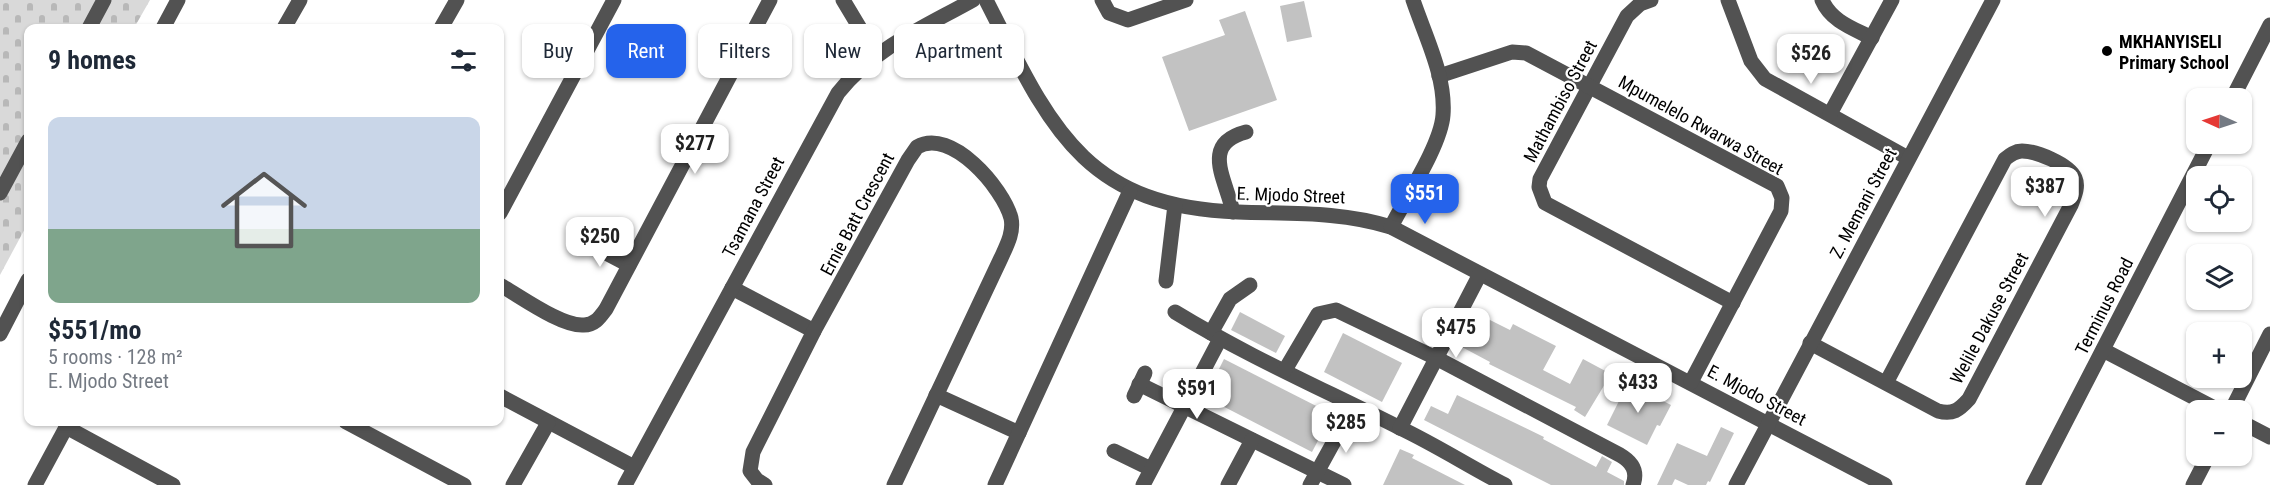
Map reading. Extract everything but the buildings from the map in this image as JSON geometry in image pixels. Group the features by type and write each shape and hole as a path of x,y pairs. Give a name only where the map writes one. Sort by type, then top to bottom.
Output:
{"street":[{"path":"91,24 104,0"},
{"path":"165,24 178,0"},
{"path":"286,24 300,0"},
{"path":"443,24 457,0"},
{"path":"504,206 614,0"},
{"path":"504,287 565,321 586,325 601,316 770,0"},
{"path":"843,0 857,24"},
{"name":"Tsamana Street","path":"882,52 973,0"},
{"name":"E. Mjodo Street","path":"986,0 1027,80 1057,129 1074,151 1093,167 1130,191 1201,211 1331,214 1367,219 1391,227 1885,485"},
{"path":"1102,0 1110,13 1128,20 1186,0"},
{"path":"1391,227 1442,124 1444,113 1439,75 1413,0"},
{"name":"Mathambiso Street","path":"1651,0 1640,4 1627,16 1540,179 1541,194 1545,203 1733,303"},
{"path":"1728,0 1756,71 1765,79 1908,158"},
{"path":"1821,0 1827,11 1835,18 1872,38"},
{"path":"1830,114 1892,0"},
{"name":"Z. Memani Street","path":"1736,485 1993,0"},
{"path":"2239,88 2263,53 2270,25"},
{"name":"Mpumelelo Rwarwa Street","path":"1439,75 1512,52 1520,52 1777,186 1782,198 1780,211 1691,382"},
{"name":"Tsamana Street","path":"625,485 829,107 849,78"},
{"path":"1233,212 1219,162 1220,149 1226,140 1246,132"},
{"name":"Ernie Batt Crescent","path":"765,485 757,480 750,471 751,456 814,331 913,151 920,145 933,143 955,150 979,169 995,187 1009,213 1012,231 894,485"},
{"path":"0,193 24,148"},
{"name":"Welile Dakuse Street","path":"1810,343 1945,413 1959,409 1969,399 2071,205 2077,185 2075,177 2067,168 2031,152 2021,151 2005,159 1886,382"},
{"name":"Terminus Road","path":"2033,485 2204,154"},
{"path":"995,485 1130,191"},
{"path":"1166,281 1175,205"},
{"path":"587,243 629,265"},
{"path":"1400,428 1438,359 1480,274"},
{"path":"1143,485 1185,407 1230,299 1250,285"},
{"path":"0,334 24,288"},
{"path":"732,288 814,331"},
{"path":"1285,370 1318,314 1327,310 1336,310 1438,359 1620,455 1632,465 1635,476 1633,485"},
{"path":"1175,313 1353,407 1400,428 1478,479 1505,485"},
{"path":"2237,400 2270,334"},
{"path":"2103,350 2199,400"},
{"path":"1139,384 1344,485"},
{"path":"936,395 1019,433"},
{"path":"504,398 634,467"},
{"path":"1310,485 1353,407"},
{"path":"513,485 548,423"},
{"path":"35,485 66,426"},
{"path":"70,426 173,485"},
{"path":"353,426 464,485"},
{"path":"2252,428 2270,437"},
{"path":"1228,485 1252,440"},
{"path":"1113,450 1151,469"},
{"path":"2193,485 2203,466"}],"green space":[{"path":"0,0 150,0 136,24 24,24 24,230 0,275"}],"place":[{"name":"MKHANYISELI Primary School","path":"2107,51"}]}
